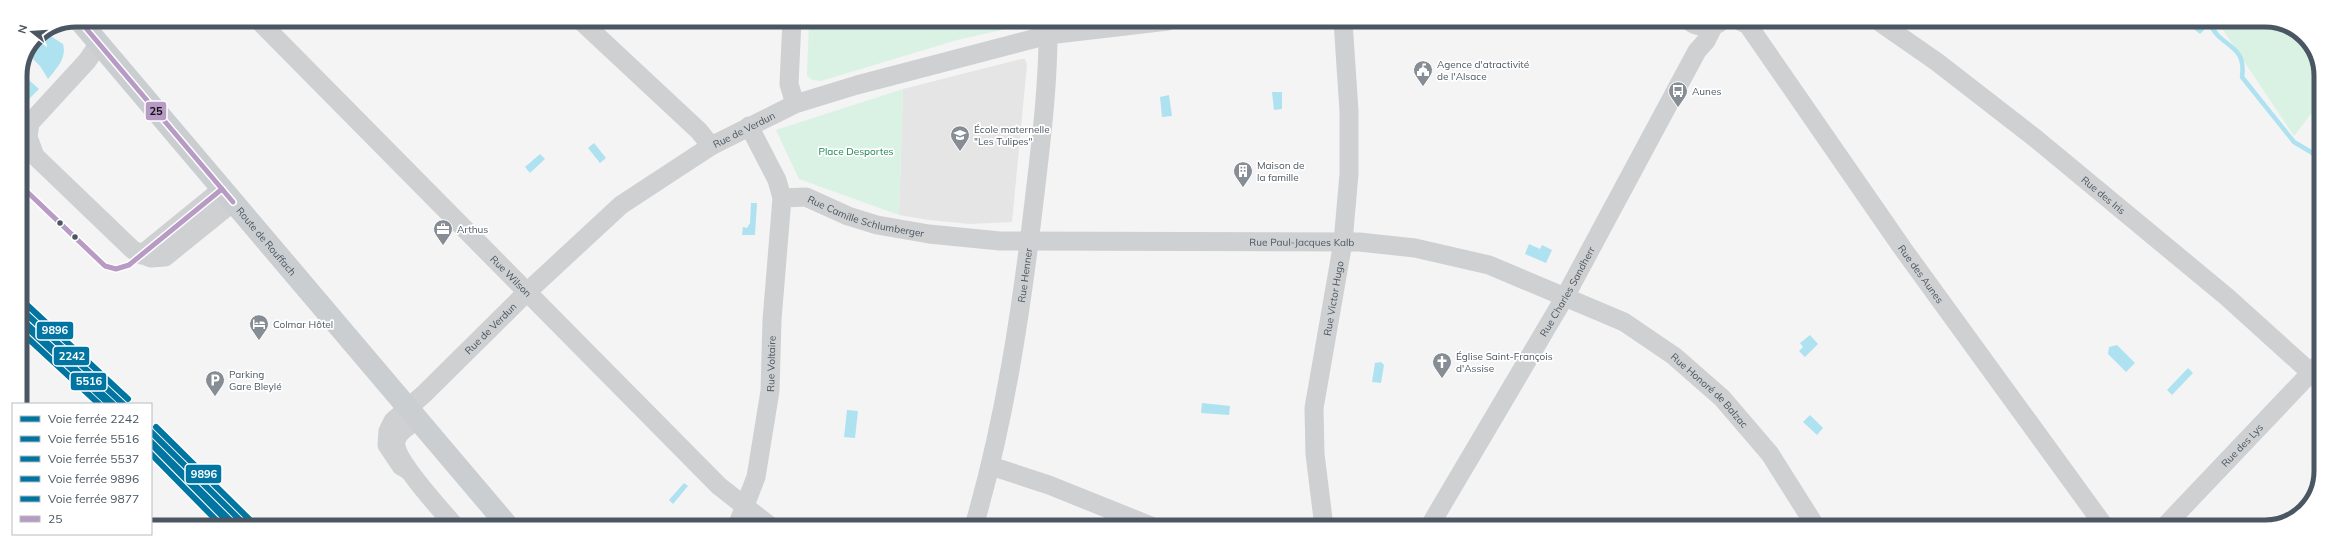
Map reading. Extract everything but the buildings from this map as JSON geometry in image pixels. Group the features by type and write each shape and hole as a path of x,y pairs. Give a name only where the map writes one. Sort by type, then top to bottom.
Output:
{"main road":[{"name":"Route de Rouffach","path":"84,27 98,45 503,520"}],"street":[{"name":"Rue Wilson","path":"265,27 719,486 762,520"},
{"path":"588,27 699,130 711,146"},
{"path":"792,27 789,84 795,104"},
{"name":"Rue de Verdun","path":"412,414 424,394 526,292 622,205 711,146 795,104 1048,28 1065,27"},
{"name":"Rue Victor Hugo","path":"1323,520 1315,454 1314,408 1343,242 1349,174 1349,111 1343,27"},
{"path":"1692,27 1697,51"},
{"name":"Rue Charles Sandherr","path":"1433,520 1566,295 1697,51 1716,27"},
{"name":"Rue des Aunes","path":"1749,27 1903,249 2100,520"},
{"name":"Rue des Iris","path":"1887,27 1937,62 2035,138 2314,370"},
{"name":"Rue Henner","path":"976,520 991,466 1018,328 1030,241 1041,142 1048,28"},
{"path":"98,45 87,61 30,123 28,131 30,146 35,156 133,250 141,255 228,196"},
{"path":"749,126 777,180 782,198"},
{"name":"Rue Camille Schlumberger","path":"782,198 806,198 848,216 876,225 929,234 1000,241 1030,241"},
{"name":"Rue Voltaire","path":"740,520 746,507 756,476 770,391 772,320 782,198"},
{"name":"Rue Paul-Jacques Kalb","path":"1030,241 1343,242 1415,248 1489,265 1566,295"},
{"name":"Rue Honoré de Balzac","path":"1566,295 1624,322 1674,356 1722,398 1770,454 1812,520"},
{"name":"Rue des Lys","path":"2171,520 2314,375"},
{"path":"412,414 402,431 392,439 398,454 408,470 450,520"},
{"path":"991,466 1049,485 1136,520"}],"shaded area":[{"name":"École maternelle \"Les Tulipes\"","path":"1025,59 1027,65 1012,222 970,224 899,215 903,89"}],"green space":[{"path":"809,27 1015,27 957,40 821,81 812,80 807,76"},
{"path":"2221,27 2274,28 2289,34 2302,44 2310,57 2314,73 2314,110 2294,136"},
{"name":"Place Desportes","path":"903,89 899,215 799,179 776,130"}],"water":[{"path":"2191,27 2203,27 2204,30 2200,34"},
{"path":"52,37 63,44 64,54 55,71 48,79 40,66 31,57 34,52 52,52"},
{"path":"27,78 39,89 27,100"},
{"path":"1272,92 1282,92 1282,109 1274,110"},
{"path":"1169,95 1172,116 1162,117 1160,97"},
{"path":"594,143 606,158 600,163 588,148"},
{"path":"540,154 545,159 530,173 525,167"},
{"path":"751,203 757,203 755,235 742,235 743,227 747,228 750,223"},
{"path":"1529,244 1540,249 1542,245 1552,250 1546,263 1525,254"},
{"path":"1810,335 1818,344 1805,357 1799,351 1803,347 1800,343"},
{"path":"2117,345 2135,363 2126,372 2108,354 2109,347"},
{"path":"1381,362 1384,365 1381,383 1372,382 1375,363"},
{"path":"2188,368 2193,373 2172,395 2167,390"},
{"path":"1202,403 1230,406 1229,415 1201,413"},
{"path":"847,410 858,411 855,438 844,437"},
{"path":"1810,415 1823,428 1817,435 1803,422"},
{"path":"684,483 688,486 673,504 669,500"}],"waterway":[{"path":"2212,27 2219,37 2236,51 2240,57 2242,77 2294,142 2314,154"}],"railway":[{"path":"200,480 243,520"}],"rail line":[{"name":"9896","path":"27,305 128,399"},
{"name":"2242","path":"27,315 122,403"},
{"name":"5516","path":"27,324 112,403"},
{"name":"5537","path":"27,328 108,403"},
{"name":"9877","path":"27,337 98,403"},
{"name":"9896","path":"156,427 250,520"},
{"name":"2242","path":"152,433 240,520"},
{"name":"5516","path":"152,443 230,520"},
{"name":"5537","path":"152,445 226,520"},
{"name":"9877","path":"152,455 216,520"}],"transit line":[{"name":"25","path":"85,27 233,202"},
{"name":"25","path":"27,192 105,266 116,269 129,265 222,189"}],"place":[{"name":"Agence d'atractivité de l'Alsace","path":"1423,87"},
{"name":"Aunes","path":"1678,108"},
{"name":"École maternelle \"Les Tulipes\"","path":"960,152"},
{"name":"Maison de la famille","path":"1243,188"},
{"name":"Arthus","path":"443,246"},
{"name":"Colmar Hôtel","path":"259,341"},
{"name":"Église Saint-François d'Assise","path":"1442,379"},
{"name":"Parking Gare Bleylé","path":"215,397"}]}
